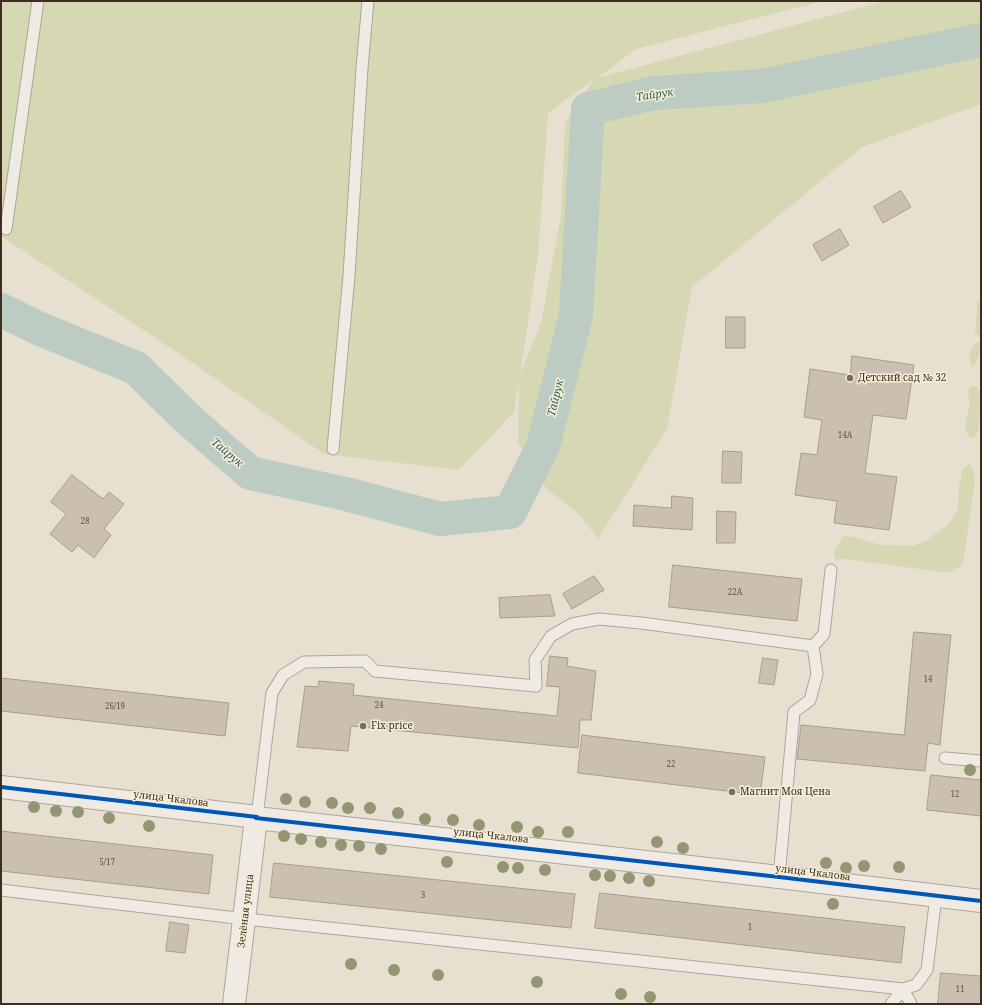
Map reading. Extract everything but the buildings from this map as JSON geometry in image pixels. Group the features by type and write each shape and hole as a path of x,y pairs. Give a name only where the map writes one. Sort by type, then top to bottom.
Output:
{"street":[{"name":"улица Чкалова","path":"1,787 257,818 981,901"},
{"name":"Зелёная улица","path":"234,1004 257,818"}],"lane":[{"path":"6,229 38,1"},
{"path":"334,449 349,276 362,68 368,1"},
{"path":"779,877 794,712 810,700 816,674 813,646 824,634 831,570"},
{"path":"257,818 272,693 283,675 304,662 365,661 375,671 536,686 535,660 550,636 572,624 599,619 641,623 813,646"},
{"path":"945,758 981,761"},
{"path":"1,890 245,919 902,989 916,985 928,970 936,896"},
{"path":"891,1004 902,989"},
{"path":"902,989 911,1004"}],"green space":[{"path":"1,1 823,1 636,49 597,78 885,1 981,1 981,104 862,147 692,287 667,429 598,539 580,515 546,488 518,443 519,381 514,412 459,470 324,454 187,359 1,236","holes":["594,79 565,123 561,215 541,323 520,375 538,255 548,113"]},
{"path":"978,300 981,300 981,338 975,333"},
{"path":"981,340 981,352 973,367 970,361 970,354 974,346"},
{"path":"971,386 976,387 981,392 979,427 976,436 972,439 968,435 965,427 970,403 968,390"},
{"path":"970,464 973,469 975,480 963,564 950,573 835,559 834,552 843,536 856,537 881,545 913,546 928,540 947,526 953,518 958,508 959,486 963,468"}],"waterway":[{"name":"Тайрук","path":"1,310 40,329 136,368 190,421 250,473 346,494 440,519 510,512 543,446 576,315 588,109 654,93 762,86 981,40"}],"cycle path":[{"path":"1,787 257,817 256,818 981,901"}],"place":[{"name":"Детский сад № 32","path":"850,378"},
{"name":"Fix price","path":"363,726"},
{"name":"Магнит Моя Цена","path":"732,792"}]}
